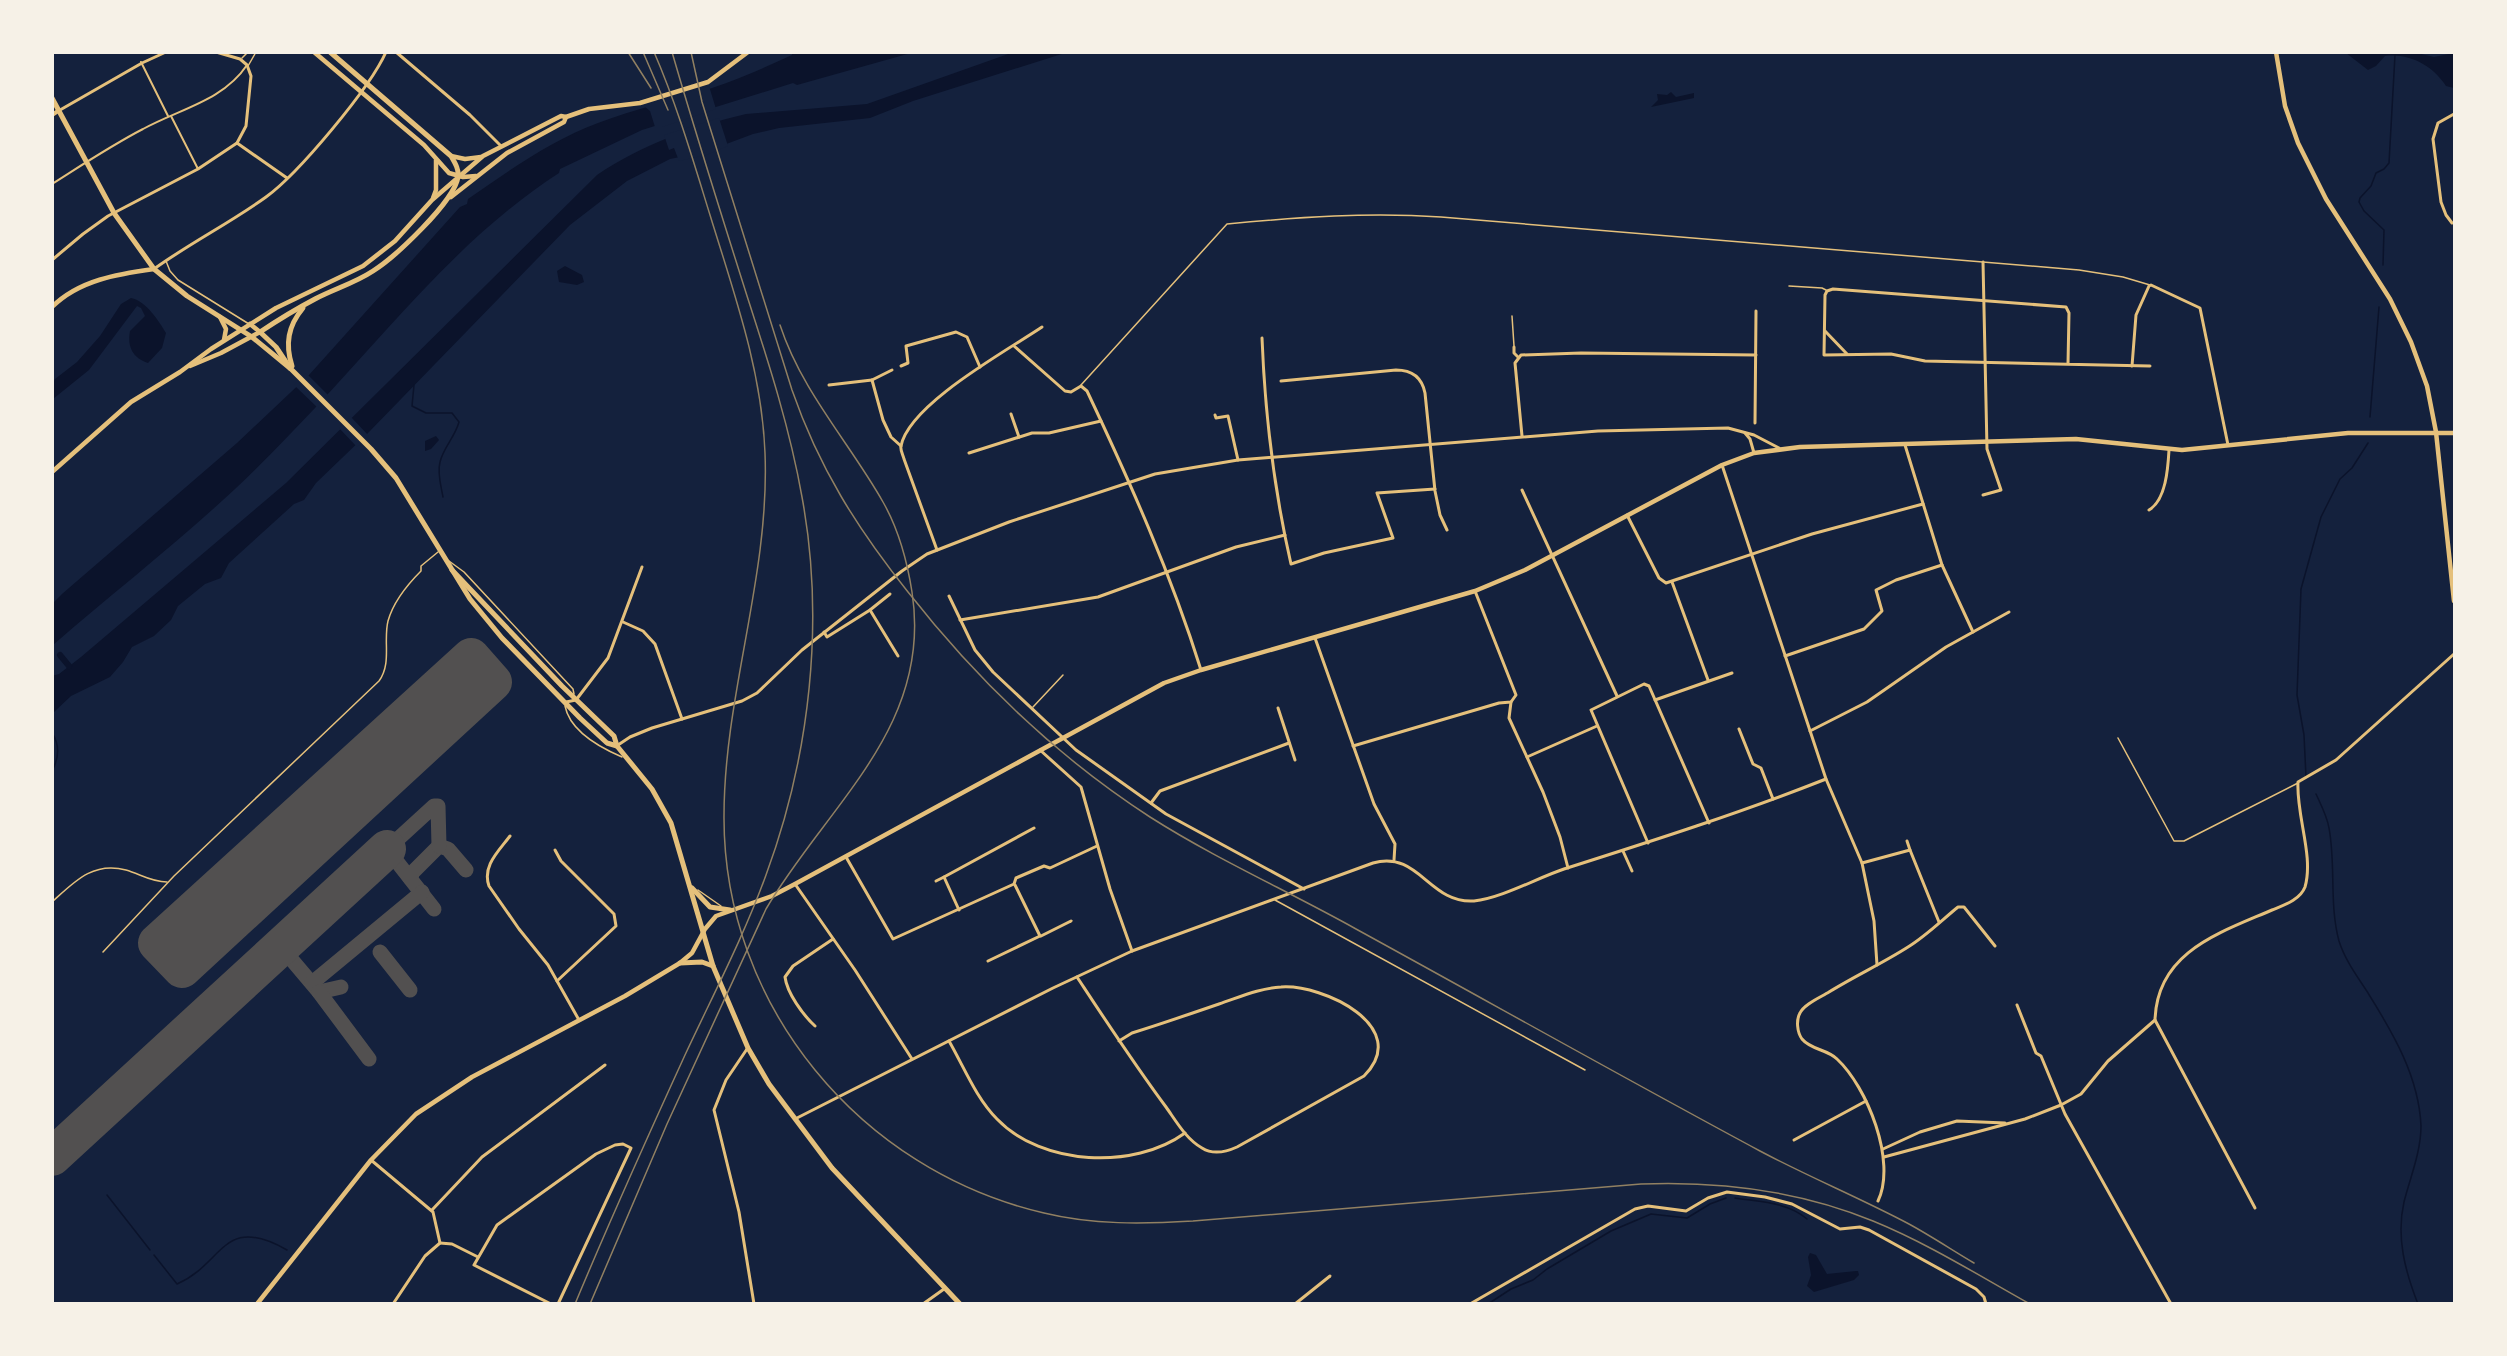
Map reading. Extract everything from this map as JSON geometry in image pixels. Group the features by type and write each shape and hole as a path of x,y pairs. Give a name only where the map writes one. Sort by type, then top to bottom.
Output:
{"main road":[{"path":"314,52 424,145 449,173 458,176 476,176"},
{"path":"330,52 451,156 457,167 458,176 451,197"},
{"path":"52,472 121,409 187,367 224,340 291,300 363,266 395,241 432,200 483,156 561,116 566,117 589,109 640,103 708,81 748,52"},
{"path":"2276,52 2285,106 2298,143 2326,199 2379,280 2402,322 2427,386 2436,432 2454,601"},
{"path":"52,98 55,113 114,213 154,269 187,296 242,329 287,362"},
{"path":"187,367 200,363 252,337 308,303 352,283 384,264 402,249 451,197 476,176 507,153 564,122 566,117"},
{"path":"451,156 468,159 483,156"},
{"path":"432,200 436,190 436,160"},
{"path":"52,307 63,297 87,283 154,269"},
{"path":"287,362 290,329 295,318 308,303"},
{"path":"218,315 225,329 224,340"},
{"path":"250,324 276,347 293,371 371,449 396,478 452,570 576,700 614,736 617,746 664,808 675,832 712,966 748,1048 769,1084 832,1168 960,1304"},
{"path":"257,1304 371,1160 401,1127 440,1097 472,1077 680,963 691,955 714,918 730,910 772,896 795,884 1164,683 1201,670 1475,591 1550,556 1722,465 1754,453 1780,448 2090,439 2169,450 2377,432 2454,433"},
{"path":"452,570 460,586 495,630 564,703 607,743 617,746"},
{"path":"689,885 710,907 730,910"},
{"path":"680,963 702,962 712,966"}],"street":[{"path":"55,113 141,62 166,52"},
{"path":"52,260 82,234 114,213 198,170 237,143 246,126 252,83 248,66 240,59 216,52"},
{"path":"154,269 268,195 287,178 361,91 386,52"},
{"path":"396,52 470,115 501,146"},
{"path":"141,62 198,170"},
{"path":"52,184 144,128 219,92 237,79 248,66"},
{"path":"2452,223 2443,208 2433,139 2438,123 2454,114"},
{"path":"237,143 287,178"},
{"path":"1983,262 1986,442 2001,490 1983,495"},
{"path":"2133,366 2136,315 2145,291 2151,285 2200,308 2228,445"},
{"path":"2068,364 2068,308 1833,289 1827,291 1825,295 1824,355 1892,354 1925,361 2150,366"},
{"path":"1755,423 1756,312"},
{"path":"901,446 912,425 928,406 980,367 1042,327"},
{"path":"901,366 908,363 906,346 956,332 967,336 980,367"},
{"path":"1825,332 1848,355"},
{"path":"1262,338 1272,458 1291,564 1316,555 1393,538 1377,493 1435,489"},
{"path":"1014,346 1065,391 1071,392 1081,386 1087,391 1166,572 1189,631 1201,670"},
{"path":"1514,347 1514,353 1518,357"},
{"path":"1521,436 1515,363 1518,357 1526,354 1756,355"},
{"path":"829,385 872,380 892,370"},
{"path":"1281,381 1392,370 1411,373 1420,380 1423,387 1435,489 1440,515 1447,530"},
{"path":"872,380 883,420 891,437 901,446 937,550"},
{"path":"1011,414 1019,437"},
{"path":"1215,416 1216,418 1228,416 1238,460"},
{"path":"969,453 1019,437 1101,421"},
{"path":"617,746 630,737 757,693 824,632 908,567 937,550 1128,482 1185,468 1238,460 1598,431 1728,428 1744,432 1780,448"},
{"path":"1744,432 1750,439 1754,453"},
{"path":"1905,445 1942,565 1973,632"},
{"path":"2149,510 2154,507 2161,492 2168,470 2169,450"},
{"path":"1722,465 1826,779 1862,863 1874,921 1877,965"},
{"path":"1522,490 1550,556 1569,589 1617,696"},
{"path":"1627,515 1659,578 1664,582 1672,582 1812,534 1923,504"},
{"path":"960,620 1090,598 1117,591 1236,547 1285,535"},
{"path":"1785,656 1864,629 1882,611 1876,590 1896,580 1942,565"},
{"path":"564,703 576,700 608,658 642,567"},
{"path":"1672,582 1708,680"},
{"path":"1475,591 1516,695 1511,702 1509,718 1556,824 1568,868"},
{"path":"824,632 827,637 870,610 890,594"},
{"path":"949,596 975,650 993,672 1063,738 1097,766 1192,829 1304,889"},
{"path":"870,610 898,656"},
{"path":"1810,731 1867,702 1946,647 2009,612"},
{"path":"623,622 643,631 656,644 682,719"},
{"path":"1315,638 1374,804 1395,844 1394,860"},
{"path":"2255,1208 2155,1020 2155,1006 2162,982 2178,961 2197,945 2288,903 2302,892 2305,885 2306,854 2298,782 2336,760 2454,654"},
{"path":"1655,700 1732,673"},
{"path":"1648,843 1591,709 1645,684 1649,686 1709,823"},
{"path":"1353,746 1499,703 1511,702"},
{"path":"1278,708 1296,760"},
{"path":"1527,758 1597,726"},
{"path":"1739,729 1753,764 1761,768 1773,799"},
{"path":"1151,802 1160,791 1289,743"},
{"path":"1040,750 1081,788 1097,846 1132,951"},
{"path":"794,1120 1077,976 1132,951 1373,863 1394,860 1409,866 1444,894 1470,901 1482,899 1568,868 1709,823 1826,779"},
{"path":"936,881 1034,828"},
{"path":"510,836 489,865 487,879 489,886 548,965 579,1020"},
{"path":"1907,841 1939,922"},
{"path":"1040,936 1014,884 1016,878 1044,866 1050,868 1097,846"},
{"path":"555,850 561,861 614,914 617,922 616,926 557,981"},
{"path":"1862,863 1910,850"},
{"path":"1623,851 1632,871"},
{"path":"846,856 893,939 1014,884"},
{"path":"944,877 959,910"},
{"path":"795,884 912,1059"},
{"path":"1878,1201 1883,1185 1884,1157 1866,1101 1851,1074 1835,1056 1803,1040 1797,1026 1801,1010 1910,946 1958,907 1964,907 1995,946"},
{"path":"988,961 1071,921"},
{"path":"815,1026 798,1005 785,977 793,966 833,938"},
{"path":"1077,976 1119,1041 1185,1133 1202,1149 1212,1152 1226,1151 1243,1144 1364,1076 1374,1063 1377,1052 1377,1039 1366,1020 1331,997 1302,988 1284,987 1247,995 1132,1033 1119,1041"},
{"path":"2017,1005 2061,1105 2171,1304"},
{"path":"1884,1157 2010,1123 2061,1105 2081,1094 2108,1061 2155,1020"},
{"path":"949,1041 982,1100 993,1114 1016,1134 1035,1144 1079,1156 1117,1158 1153,1151 1185,1133"},
{"path":"748,1048 743,1051 726,1080 714,1110 739,1212 754,1304"},
{"path":"432,1210 482,1157 605,1065"},
{"path":"1794,1140 1866,1101"},
{"path":"1883,1149 1920,1132 1957,1121 2010,1123"},
{"path":"551,1304 474,1265 497,1226 596,1154 615,1144 626,1145 631,1148 558,1304"},
{"path":"371,1160 432,1210 440,1244"},
{"path":"1470,1304 1641,1207 1686,1211 1708,1198 1727,1192 1765,1197 1792,1204 1834,1226 1845,1229 1860,1227 1876,1233 1976,1289 1984,1297 1986,1304"},
{"path":"393,1304 425,1256 440,1244 452,1244 478,1257"},
{"path":"1295,1304 1330,1276"},
{"path":"923,1304 946,1288"}],"lane":[{"path":"240,59 248,52"},
{"path":"248,66 256,52"},
{"path":"1081,386 1227,224 1317,215 1396,214 1983,262 2104,273 2151,285"},
{"path":"166,260 170,271 178,280 250,324"},
{"path":"1788,286 1822,288 1827,291"},
{"path":"1512,316 1514,347"},
{"path":"103,952 168,882 379,681 385,669 387,623 392,612 410,582 421,570 421,566 439,551"},
{"path":"444,559 456,564 538,651 573,689 576,700"},
{"path":"1031,708 1063,675"},
{"path":"564,703 574,724 601,747 628,759"},
{"path":"2118,738 2174,842 2184,841 2213,827 2298,782"},
{"path":"52,902 74,881 102,870 125,870 144,878 168,882"},
{"path":"1275,900 1585,1070"}],"water":[{"path":"792,53 911,53 797,85 793,83 642,130 560,169 559,173 491,224 460,253 315,408 235,489 53,645 52,604 237,443 309,375 460,207 467,204 468,199 531,157 580,130 626,113 742,77 792,55"},
{"path":"1011,53 1065,53 913,101 870,118 779,128 753,134 705,152 670,159 627,181 570,225 368,433 316,483 304,500 294,504 229,563 221,578 205,584 178,606 171,620 154,636 132,647 110,677 71,696 53,713 52,676 59,674 81,657 286,483 597,175 632,154 706,125 746,114 867,104"},
{"path":"2346,53 2417,53 2434,57 2454,53 2454,88 2446,86 2428,67 2412,59 2385,56 2376,66 2368,70"},
{"path":"1671,92 1676,97 1694,93 1694,98 1651,107 1658,100 1657,94 1667,95"},
{"path":"565,266 582,275 584,282 577,285 559,282 557,271"},
{"path":"131,298 147,307 163,328 166,333 162,348 148,363 138,358 132,351 129,342 130,331 145,316 141,308 137,306 89,370 53,399 55,379 77,362 100,336 121,304"},
{"path":"436,436 439,440 431,449 425,451 425,441"},
{"path":"1810,1253 1816,1255 1827,1274 1858,1271 1859,1275 1854,1280 1814,1292 1807,1286 1811,1275 1808,1257"}],"pier":[{"path":"709,86 716,109 662,127 655,127 650,111 643,105"},
{"path":"719,118 728,146 706,155 679,161 674,148 669,150 664,135"},
{"path":"306,373 329,396 318,408 294,385"},
{"path":"350,416 369,436 357,447 339,428"}],"waterway":[{"path":"2383,265 2384,230 2364,211 2359,202 2371,186 2376,173 2389,163 2395,55"},
{"path":"2370,417 2379,307"},
{"path":"414,385 412,406 426,413 452,413 459,422 439,466 443,497"},
{"path":"2306,777 2304,735 2297,695 2301,589 2321,517 2340,479 2352,468 2368,443"},
{"path":"60,655 69,666"},
{"path":"52,733 58,752 52,771"},
{"path":"2316,794 2329,828 2334,913 2339,941 2348,961 2387,1024 2403,1056 2419,1108 2421,1126 2419,1145 2404,1202 2401,1228 2403,1254 2418,1304"},
{"path":"107,1195 150,1250"},
{"path":"1488,1304 1511,1289 1533,1280 1547,1269 1611,1231 1651,1214 1687,1218 1710,1204 1726,1198"},
{"path":"1735,1198 1782,1206 1807,1219"},
{"path":"154,1255 177,1284 193,1275 236,1239 249,1237 266,1240 287,1250"}],"taxiway":[{"path":"434,909 387,849 434,806 438,806 439,846"},
{"path":"410,878 413,872 439,846 448,849 466,870"},
{"path":"312,983 422,892"},
{"path":"281,947 319,992 341,987"},
{"path":"380,952 410,990"},
{"path":"319,992 369,1059"}],"runway":[{"path":"471,657 493,682 182,969 157,943 471,657"},
{"path":"52,1157 387,849"}],"railway":[{"path":"628,52 651,88"},
{"path":"643,52 668,110"},
{"path":"654,52 684,133 737,303 753,362 763,422 765,499 761,544 731,725 726,770 724,816 730,886 748,952 777,1014 815,1070 862,1119 917,1160 978,1192 1044,1213 1099,1222 1193,1221 1641,1184 1700,1184 1759,1190 1816,1202 1873,1221 1933,1249 2030,1304"},
{"path":"575,1304 643,1148 738,943 766,875 793,783 803,736 809,688 812,592 809,544 797,472 771,372 672,52"},
{"path":"691,52 702,102 792,390 814,445 856,521 908,592 962,656 1020,715 1050,742 1115,793 1175,832 1760,1151 1909,1224 1974,1263"},
{"path":"590,1304 667,1124 766,909 870,762 891,724 907,684 914,640 912,592 898,534 870,480 813,395 789,349 780,325"}]}
